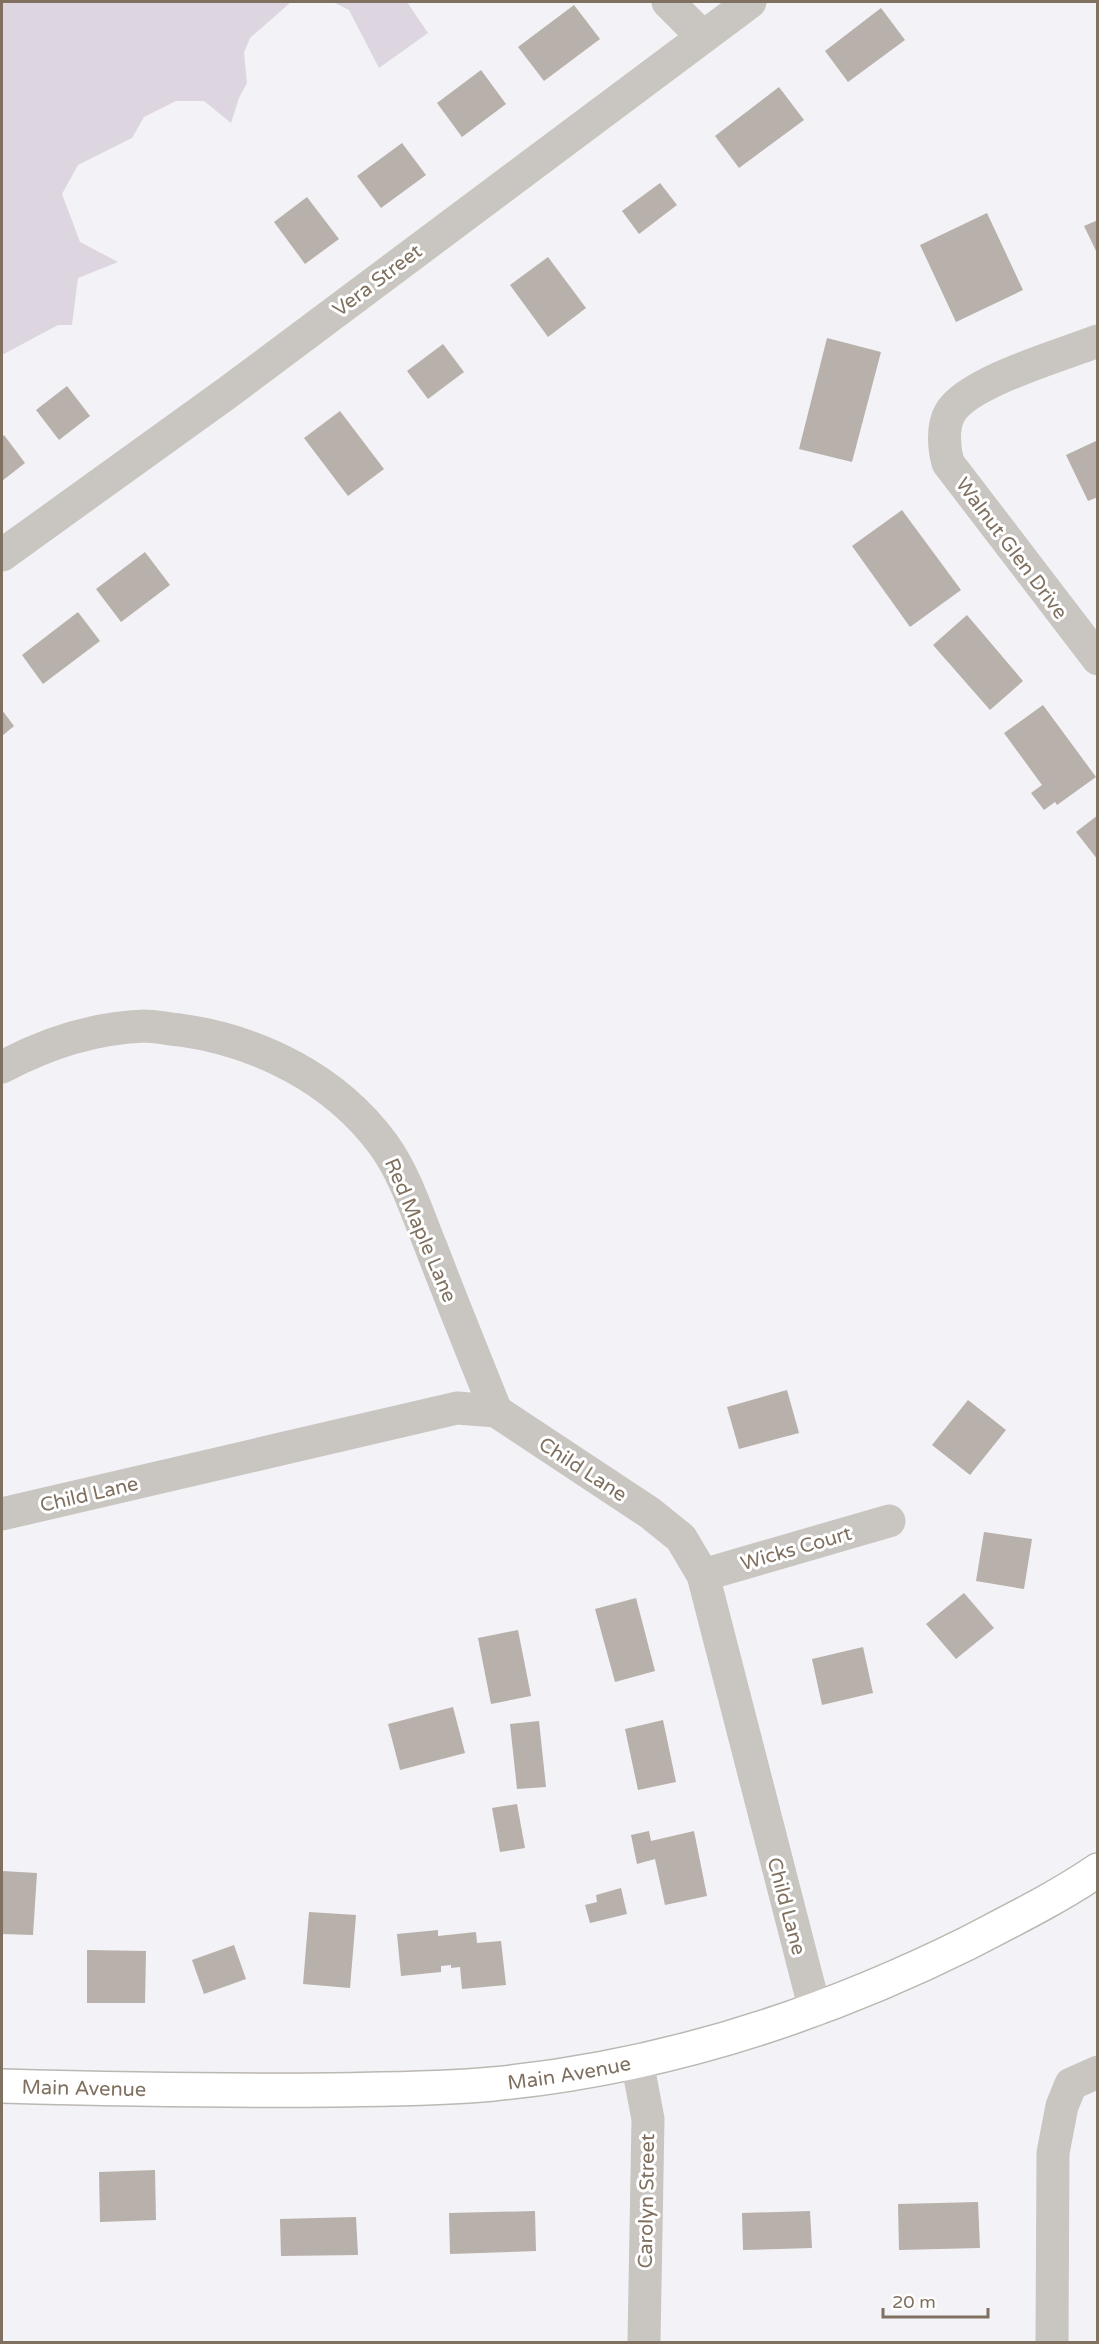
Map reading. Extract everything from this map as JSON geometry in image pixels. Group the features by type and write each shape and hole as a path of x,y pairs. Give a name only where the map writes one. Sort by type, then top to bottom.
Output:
{"main road":[{"name":"Main Avenue","path":"2,2086 194,2092 414,2088 526,2080 637,2061 754,2031 815,2010 914,1970 1012,1920 1098,1870"}],"street":[{"path":"668,2 702,36"},
{"name":"Vera Street","path":"2,555 227,393 750,2"},
{"name":"Walnut Glen Drive","path":"1098,341 976,389 959,401 949,415 945,452 948,463 1098,659"},
{"name":"Red Maple Lane","path":"2,1067 43,1048 89,1033 145,1026 214,1035 267,1053 316,1079 354,1111 384,1145 410,1193 496,1411"},
{"name":"Child Lane","path":"2,1514 457,1408 496,1411 658,1519 681,1538 703,1575 815,2010"},
{"name":"Wicks Court","path":"703,1575 889,1521"},
{"name":"Carolyn Street","path":"637,2061 648,2119 644,2343"},
{"path":"1052,2343 1053,2153 1062,2106 1071,2084 1098,2072"}],"shaded area":[{"path":"2,2 291,2 250,38 244,53 247,83 239,98 231,123 204,101 176,101 144,117 132,138 78,165 62,194 80,242 118,262 78,278 72,325 58,325 2,355"},
{"path":"333,2 407,2 428,33 379,68 349,10"}],"building":[{"path":"574,5 600,39 544,81 518,47"},
{"path":"881,8 905,40 848,82 825,51"},
{"path":"481,70 506,104 462,137 437,103"},
{"path":"779,87 804,120 739,168 715,136"},
{"path":"402,143 426,175 381,208 357,176"},
{"path":"660,183 677,205 639,234 622,211"},
{"path":"307,197 339,239 305,264 274,222"},
{"path":"987,213 1023,290 956,322 920,245"},
{"path":"1098,220 1098,255 1084,226"},
{"path":"548,257 586,308 548,337 510,285"},
{"path":"827,338 881,352 852,462 799,449"},
{"path":"443,344 464,372 428,399 407,371"},
{"path":"67,386 90,416 59,440 36,410"},
{"path":"340,411 384,469 348,496 304,438"},
{"path":"4,435 25,463 2,481 2,437"},
{"path":"1098,440 1098,497 1088,501 1066,455"},
{"path":"902,510 961,590 910,627 852,546"},
{"path":"145,552 170,585 121,622 96,589"},
{"path":"78,612 100,641 43,684 22,655"},
{"path":"967,615 1023,681 990,710 933,645"},
{"path":"1043,705 1096,777 1057,805 1055,802 1044,810 1031,793 1042,785 1004,733"},
{"path":"2,710 14,726 2,736"},
{"path":"1098,815 1098,860 1076,832"},
{"path":"787,1390 799,1433 739,1449 727,1407"},
{"path":"968,1400 1006,1430 970,1475 932,1445"},
{"path":"984,1532 1032,1539 1024,1589 976,1581"},
{"path":"964,1593 994,1628 956,1659 926,1624"},
{"path":"636,1598 655,1671 615,1682 595,1609"},
{"path":"518,1630 531,1696 491,1704 478,1638"},
{"path":"863,1647 873,1693 822,1705 812,1659"},
{"path":"453,1707 465,1753 400,1770 388,1724"},
{"path":"663,1720 676,1782 638,1790 625,1729"},
{"path":"539,1721 546,1787 517,1789 510,1724"},
{"path":"517,1804 525,1848 500,1852 492,1808"},
{"path":"649,1831 651,1841 694,1831 707,1896 665,1905 655,1859 637,1864 631,1835"},
{"path":"2,1871 37,1873 33,1935 2,1934"},
{"path":"621,1888 627,1914 590,1923 585,1905 597,1902 596,1895"},
{"path":"309,1912 356,1915 350,1988 303,1984"},
{"path":"438,1930 438,1936 476,1932 477,1943 501,1941 506,1985 462,1989 460,1967 451,1968 451,1965 441,1966 441,1972 401,1976 397,1934"},
{"path":"234,1945 246,1979 204,1994 192,1960"},
{"path":"87,1950 146,1951 145,2003 87,2003"},
{"path":"155,2170 156,2220 100,2222 99,2172"},
{"path":"978,2202 980,2248 899,2250 898,2204"},
{"path":"535,2211 536,2251 450,2254 449,2213"},
{"path":"810,2211 812,2248 743,2250 742,2213"},
{"path":"356,2217 358,2255 281,2256 280,2219"}]}
